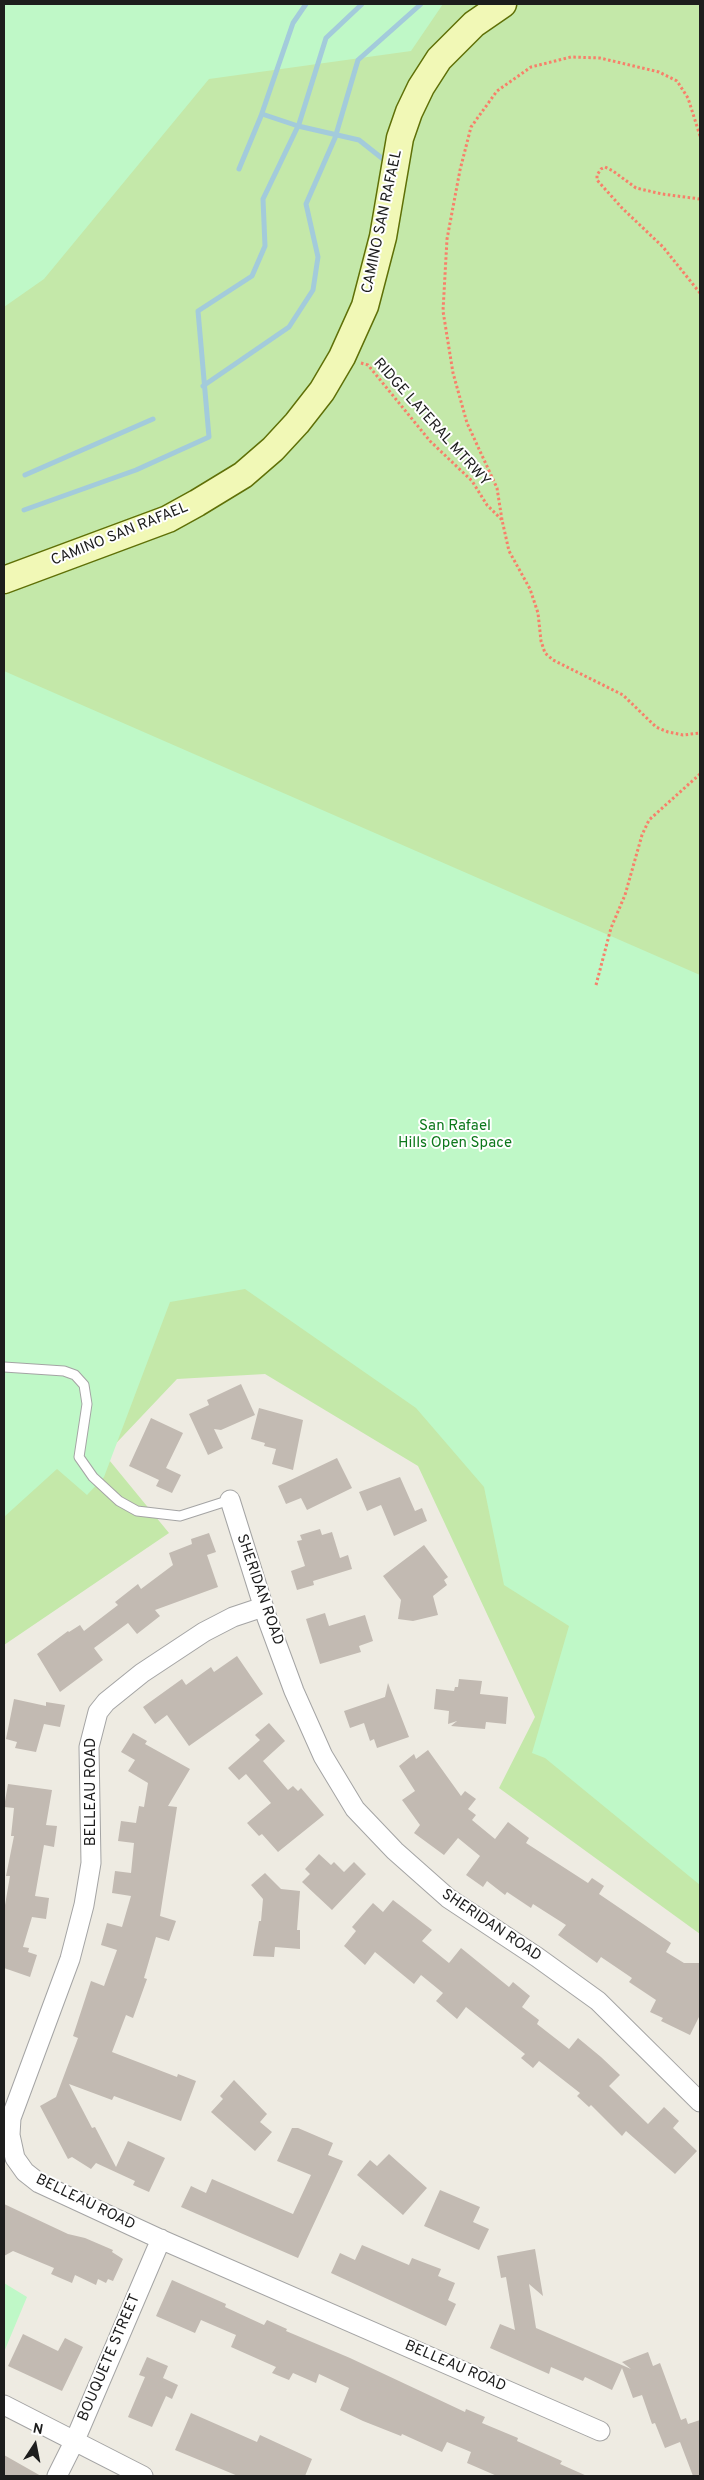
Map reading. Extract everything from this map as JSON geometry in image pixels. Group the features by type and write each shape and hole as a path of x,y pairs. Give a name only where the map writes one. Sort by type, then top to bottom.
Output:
{"street":[{"name":"CAMINO SAN RAFAEL","path":"4,580 168,519 243,476 273,449 297,423 322,391 342,357 365,306 373,282 400,138 409,112 440,59 474,24 503,4"},
{"name":"SHERIDAN ROAD","path":"230,1500 263,1607 294,1691 322,1756 355,1808 394,1851 448,1898 537,1956 598,2002 700,2102"},
{"name":"BELLEAU ROAD","path":"263,1607 233,1617 204,1632 142,1673 106,1702 98,1712 89,1747 91,1863 79,1930 11,2118 10,2135 15,2158 25,2172 39,2184 600,2430"},
{"name":"BOUQUETE STREET","path":"57,2476 75,2440 161,2239"},
{"path":"4,2405 143,2476"}],"lane":[{"path":"4,1367 64,1371 75,1375 84,1385 87,1404 79,1457 93,1477 120,1502 137,1511 180,1516 230,1500"}],"path":[{"path":"502,520 497,488 467,423 453,373 443,311 447,239 460,170 471,127 497,91 531,67 556,60 581,57 600,58 635,65 659,72 677,81 688,98 700,136"},
{"path":"700,199 662,194 636,188 613,171 605,168 601,169 597,174 597,180 622,208 664,247 700,293"},
{"name":"RIDGE LATERAL MTRWY","path":"342,357 368,366 430,441 472,482 487,505 502,520 510,551 530,589 538,613 541,641 545,653 553,660 623,694 656,726 668,732 683,735 700,733"},
{"path":"596,985 611,928 625,896 642,834 649,820 700,774"}],"green space":[{"path":"4,4 700,4 700,1934 499,1788 535,1717 418,1466 265,1374 177,1379 105,1455 169,1533 4,1645"},
{"path":"4,4 443,4 411,51 209,79 44,279 4,307"},
{"name":"San Rafael Hills Open Space","path":"4,671 700,975 700,1885 545,1758 532,1753 569,1626 504,1585 484,1487 416,1408 245,1289 170,1302 104,1477 87,1495 57,1469 4,1517"},
{"path":"4,2283 27,2297 4,2352"}],"building":[{"path":"241,1384 255,1415 221,1430 214,1429 223,1448 208,1455 189,1414 209,1405 207,1400"},
{"path":"259,1408 303,1420 293,1470 272,1464 276,1449 264,1446 265,1443 251,1439"},
{"path":"151,1418 183,1433 166,1468 181,1475 172,1493 156,1486 159,1480 129,1466"},
{"path":"337,1458 352,1488 307,1510 301,1498 286,1504 278,1486"},
{"path":"400,1477 415,1511 422,1508 427,1521 394,1536 381,1505 367,1511 359,1492"},
{"path":"320,1529 322,1535 332,1532 340,1558 348,1555 352,1569 313,1581 314,1585 297,1590 291,1571 305,1566 297,1541 302,1540 300,1535"},
{"path":"209,1533 216,1552 207,1555 218,1587 155,1610 160,1616 137,1634 128,1623 94,1648 103,1660 60,1692 37,1654 68,1631 80,1625 84,1631 118,1605 115,1602 138,1584 141,1589 173,1565 169,1553 192,1544 191,1539"},
{"path":"424,1545 448,1577 444,1580 447,1585 433,1596 438,1615 413,1621 398,1619 401,1600 383,1576"},
{"path":"325,1613 329,1626 365,1615 373,1641 359,1646 361,1652 320,1664 306,1619"},
{"path":"237,1656 263,1694 189,1746 167,1715 155,1724 143,1707 182,1679 186,1685 211,1667 214,1672"},
{"path":"459,1679 482,1681 480,1694 508,1697 506,1724 486,1722 485,1729 451,1726 457,1721 448,1724 449,1711 434,1709 436,1689 454,1691 455,1687 458,1687"},
{"path":"388,1683 409,1737 377,1748 374,1739 370,1741 364,1723 350,1728 344,1711 385,1697"},
{"path":"14,1699 46,1706 46,1702 65,1705 60,1727 44,1724 36,1752 15,1748 17,1742 6,1739"},
{"path":"269,1723 285,1741 263,1761 288,1790 293,1786 298,1791 301,1788 324,1815 278,1852 262,1834 259,1836 247,1823 271,1803 246,1774 239,1780 228,1768 260,1740 255,1735"},
{"path":"133,1733 147,1741 145,1744 190,1769 168,1806 177,1807 160,1916 176,1921 169,1941 156,1937 144,1978 147,1979 133,2018 126,2015 112,2052 177,2077 178,2074 196,2081 181,2121 114,2096 112,2100 69,2084 92,2128 95,2127 116,2167 128,2141 165,2158 149,2192 133,2185 135,2181 96,2163 91,2169 72,2157 68,2159 40,2106 56,2097 78,2038 73,2036 91,1981 104,1986 117,1950 101,1945 107,1923 122,1927 131,1896 112,1893 115,1871 131,1873 134,1843 118,1841 121,1821 136,1823 139,1806 144,1807 148,1783 128,1771 135,1760 121,1752"},
{"path":"428,1750 461,1796 465,1791 476,1799 468,1809 476,1815 472,1820 495,1839 508,1822 529,1838 526,1843 588,1883 592,1878 604,1886 599,1894 671,1943 666,1952 684,1963 700,1963 700,2015 690,2035 661,2021 663,2018 650,2012 656,2000 629,1982 632,1978 601,1957 597,1963 558,1935 566,1925 533,1904 531,1908 507,1892 505,1895 487,1881 483,1887 466,1875 480,1856 458,1838 444,1855 414,1833 420,1825 402,1800 415,1791 399,1766 414,1754 416,1759"},
{"path":"8,1784 52,1790 46,1825 57,1826 54,1847 44,1845 35,1896 49,1898 46,1919 32,1917 23,1947 29,1948 28,1952 37,1955 30,1977 4,1968 4,1911 10,1876 6,1876 14,1836 11,1836 14,1808 4,1807"},
{"path":"319,1854 331,1865 334,1862 344,1872 354,1862 366,1874 332,1910 302,1882 310,1874 305,1869"},
{"path":"265,1873 281,1889 300,1891 297,1930 300,1930 300,1949 275,1947 274,1957 253,1956 259,1921 261,1921 263,1899 251,1885"},
{"path":"393,1900 432,1930 422,1941 449,1963 461,1948 509,1987 513,1982 530,1996 522,2007 539,2020 537,2024 569,2049 578,2038 620,2075 609,2086 648,2124 664,2107 679,2121 673,2128 697,2151 675,2174 626,2131 622,2136 591,2105 589,2107 577,2096 580,2093 539,2061 533,2068 521,2058 525,2054 466,2007 457,2019 436,2001 443,1993 421,1975 414,1984 375,1952 365,1965 344,1946 356,1931 352,1927 373,1903 383,1912"},
{"path":"234,2080 267,2114 260,2122 272,2132 255,2151 211,2112 223,2099 220,2096"},
{"path":"292,2128 298,2128 333,2143 328,2155 343,2161 298,2258 181,2207 191,2186 206,2193 212,2179 293,2214 311,2175 277,2161"},
{"path":"389,2154 427,2188 403,2215 357,2175 370,2160 377,2166"},
{"path":"440,2190 480,2207 473,2222 489,2229 479,2250 424,2226"},
{"path":"4,2204 68,2234 85,2238 113,2250 112,2252 123,2259 113,2281 108,2279 106,2283 98,2279 96,2285 75,2275 72,2283 51,2274 54,2268 13,2251 4,2256"},
{"path":"362,2245 409,2265 412,2258 441,2269 438,2276 455,2283 448,2300 456,2304 446,2326 331,2273 340,2253 355,2260"},
{"path":"535,2249 543,2296 529,2284 536,2328 631,2369 622,2362 648,2352 653,2366 660,2363 681,2420 686,2418 688,2424 700,2420 700,2476 693,2476 680,2442 665,2448 655,2423 652,2424 642,2395 633,2398 622,2368 612,2390 585,2377 583,2381 551,2367 549,2374 490,2348 500,2324 515,2330 506,2277 501,2278 497,2256"},
{"path":"172,2280 226,2304 225,2307 264,2325 267,2320 287,2329 286,2331 350,2358 465,2412 466,2409 485,2417 482,2423 518,2438 517,2441 562,2461 560,2464 587,2476 497,2476 467,2463 471,2452 447,2442 442,2452 402,2434 401,2436 363,2421 340,2410 349,2388 319,2374 316,2383 293,2373 289,2380 272,2373 276,2367 231,2347 236,2335 201,2320 195,2333 156,2316"},
{"path":"23,2334 58,2351 65,2338 83,2347 62,2391 8,2366"},
{"path":"147,2357 168,2366 163,2378 178,2385 172,2399 166,2396 152,2427 128,2417 145,2377 139,2375"},
{"path":"191,2413 257,2442 260,2435 312,2459 305,2476 238,2476 175,2450"},
{"path":"4,2455 41,2476 4,2476"}],"waterway":[{"path":"239,169 261,116 293,23 306,4"},
{"path":"24,510 136,470 209,437 198,311 252,276 265,246 263,199 299,124 326,38 362,4"},
{"path":"203,386 289,327 313,290 318,257 306,204 335,138 358,60 421,4"},
{"path":"262,114 298,126 359,140 388,163"},
{"path":"25,475 153,419"}]}
